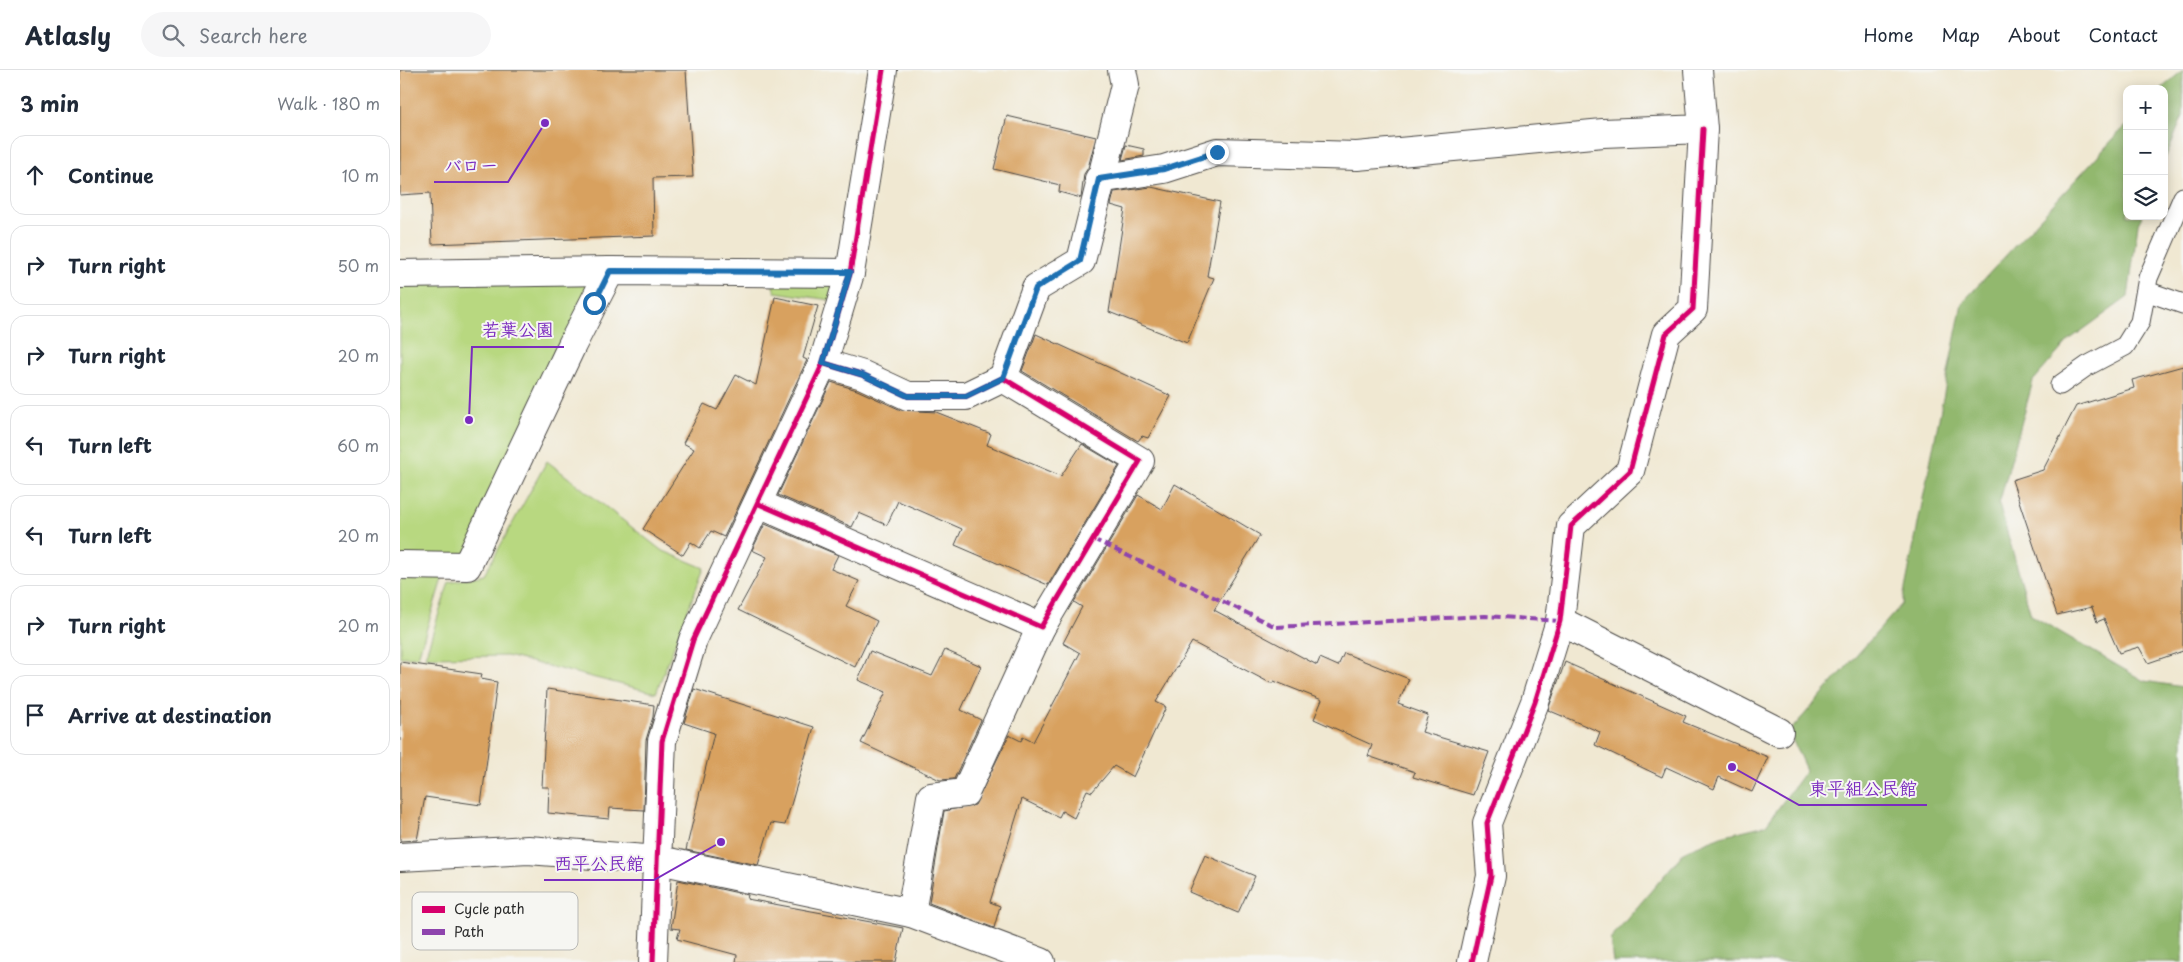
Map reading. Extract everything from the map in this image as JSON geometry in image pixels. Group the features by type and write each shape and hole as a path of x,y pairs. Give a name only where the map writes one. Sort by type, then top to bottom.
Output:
{"street":[{"path":"653,962 659,860 662,740 693,640 759,504 823,363 850,272 883,70"},
{"path":"823,363 863,375 908,396 966,396 1003,378 1036,288 1080,261 1099,179 1124,86 1122,70"},
{"path":"1472,962 1491,876 1487,822 1536,702 1560,621 1571,526 1630,471 1666,334 1693,308 1703,129 1698,70"},
{"path":"1099,179 1164,169 1217,152 1357,156 1603,133 1703,129"},
{"path":"400,274 610,271 850,272"},
{"path":"400,565 467,566 572,344 610,271"},
{"path":"911,913 931,797 965,793 1041,627 1140,461 1003,378"},
{"path":"759,504 1041,627"},
{"path":"1560,621 1779,732"},
{"path":"400,857 528,850 659,860 911,913 1041,962"}],"lane":[{"path":"2060,385 2087,366 2125,346 2140,322 2148,278 2183,197"},
{"path":"2146,291 2183,304"}],"green space":[{"path":"2183,70 2183,116 2168,152 2168,85 2166,85"},
{"path":"2123,128 2123,220 2140,220 2128,297 2069,340 2033,381 1999,504 2031,615 2144,681 2183,687 2183,962 1613,962 1610,939 1685,851 1721,836 1766,825 1806,770 1789,732 1902,604 1962,303"},
{"path":"610,271 467,566 446,566 418,657 400,657 400,274"},
{"path":"768,272 850,273 837,301 775,292"},
{"path":"547,461 661,550 704,568 656,693 507,656 425,657 449,582 484,575"}],"building":[{"path":"400,70 686,70 693,177 653,178 654,236 432,244 430,193 400,195"},
{"path":"1007,116 1096,137 1088,168 1084,174 1081,198 1059,192 1060,185 994,169"},
{"path":"1126,145 1144,149 1144,156 1122,160"},
{"path":"1151,187 1220,202 1207,276 1214,278 1187,343 1109,312 1125,209 1111,205 1114,192"},
{"path":"775,297 818,306 803,358 807,360 724,537 711,531 700,548 691,542 683,555 643,529 694,449 683,443 704,404 717,410 736,375 756,385"},
{"path":"1036,334 1171,396 1148,438 1142,436 1138,441 1022,371"},
{"path":"2183,366 2183,651 2148,663 2139,647 2119,653 2104,619 2097,622 2092,607 2057,615 2012,480 2043,470 2076,406 2134,388 2132,380"},
{"path":"831,382 857,390 901,410 936,412 991,434 987,445 1061,476 1082,444 1119,466 1048,585 955,545 962,529 898,501 887,525 859,513 852,527 778,495"},
{"path":"1175,484 1260,535 1214,610 1317,665 1320,658 1338,666 1344,653 1409,679 1398,704 1428,715 1422,732 1489,752 1473,795 1413,777 1415,772 1368,756 1372,745 1314,719 1322,700 1274,681 1272,684 1192,642 1156,702 1166,707 1133,777 1114,766 1092,792 1087,790 1074,818 1062,811 1059,817 1022,799 990,902 1000,906 994,928 929,903 944,811 975,805 1009,735 1021,741 1023,737 1033,742 1080,653 1063,643 1082,607 1074,602 1138,495 1162,509"},
{"path":"765,524 838,555 831,569 859,581 846,606 877,621 855,667 738,610 767,557 752,550"},
{"path":"945,650 981,666 961,710 981,720 954,779 940,780 861,743 886,692 858,680 870,651 932,676"},
{"path":"400,662 482,674 481,679 497,682 481,805 425,797 417,840 400,841"},
{"path":"1565,662 1686,716 1683,722 1768,757 1752,792 1719,777 1714,789 1666,767 1662,777 1595,745 1600,732 1548,710"},
{"path":"547,689 654,705 653,717 646,740 644,810 610,808 609,819 548,813 549,787 542,787"},
{"path":"694,689 814,727 785,825 771,823 758,865 686,850 714,733 684,723"},
{"path":"1205,855 1255,876 1238,913 1189,892"},
{"path":"678,880 748,895 747,899 903,928 896,962 736,962 737,955 677,939 680,929 671,928"}],"marked path":[{"path":"1093,539 1276,627 1485,616 1560,621"}],"cycle path":[{"path":"653,962 662,741 693,640 823,363 850,273 883,70"},
{"path":"1472,962 1491,876 1487,823 1535,702 1560,621 1571,526 1630,471 1666,334 1693,309 1703,129"},
{"path":"759,504 1041,627 1140,461 1003,378 966,396 908,396 863,375 823,363"}],"place":[{"name":"バロー","path":"545,123"},
{"name":"若葉公園","path":"469,420"},
{"name":"東平組公民館","path":"1732,767"},
{"name":"西平公民館","path":"721,842"}],"route":[{"path":"594,303 610,271 850,272 823,363 863,375 908,396 966,396 1003,378 1036,288 1080,261 1099,179 1164,169 1217,152"}]}
